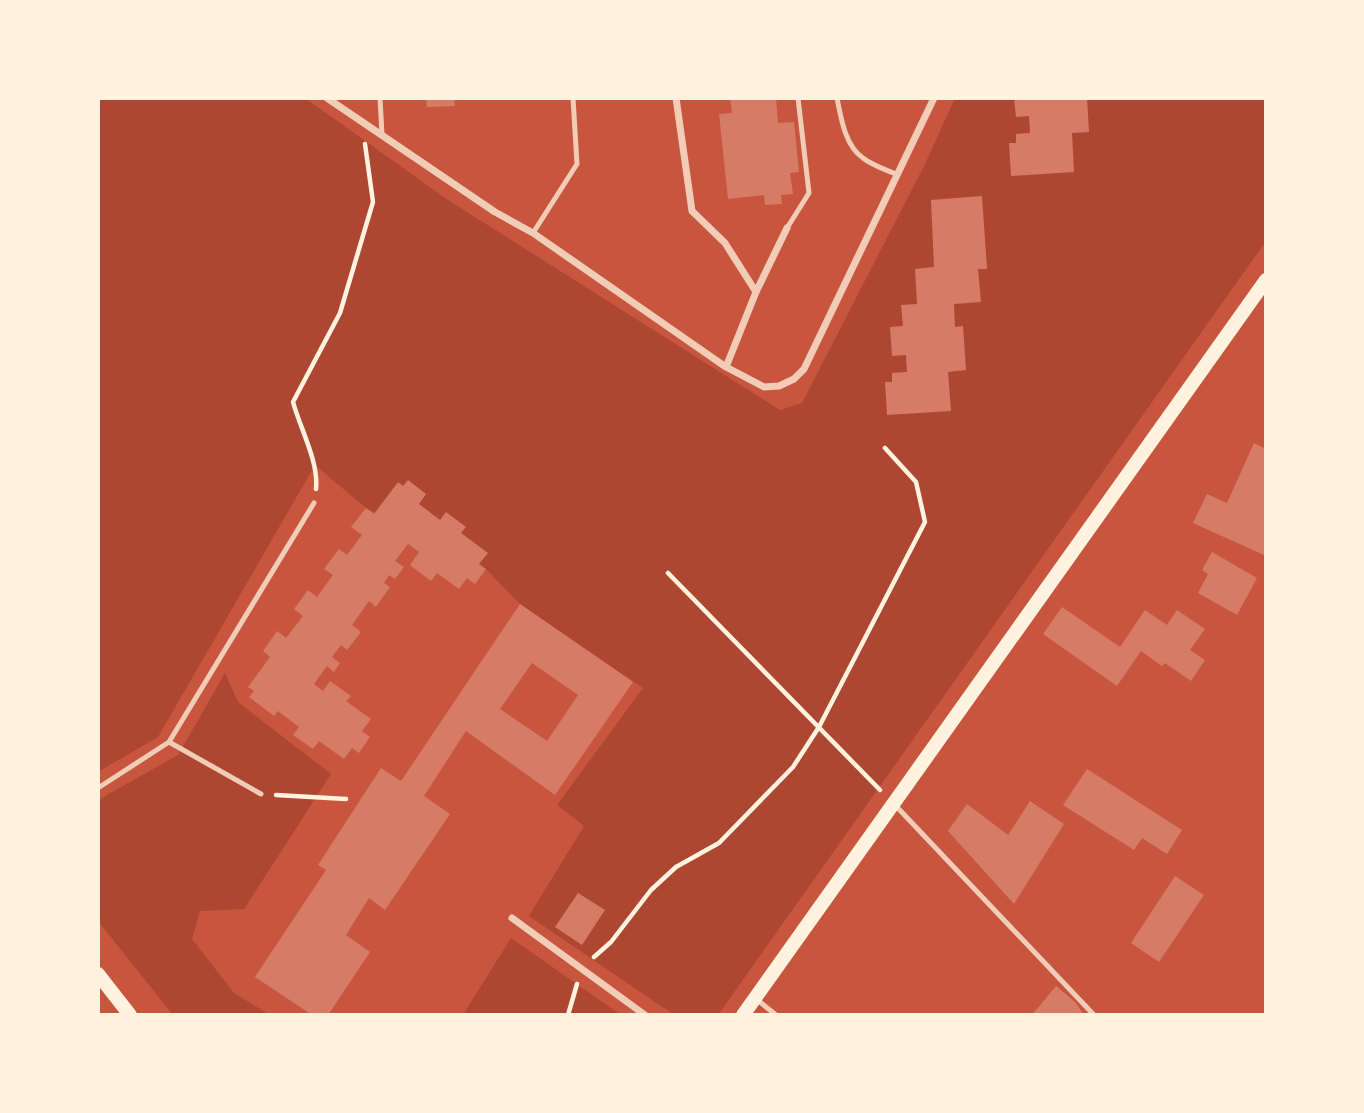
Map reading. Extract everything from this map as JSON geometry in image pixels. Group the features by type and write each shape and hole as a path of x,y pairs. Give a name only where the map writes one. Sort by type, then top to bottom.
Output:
{"main road":[{"path":"743,1015 1266,280"},
{"path":"98,974 130,1015"}],"street":[{"path":"327,98 495,212 533,233 726,367 764,387 779,386 794,379 804,369 934,98"},
{"path":"676,98 692,211 725,243 756,292"},
{"path":"726,367 756,292 787,228"},
{"path":"512,918 645,1015"}],"lane":[{"path":"380,98 382,135"},
{"path":"533,233 577,164 573,98"},
{"path":"787,228 809,193 798,98"},
{"path":"837,98 843,126 854,149 862,158 898,175"},
{"path":"98,788 169,742 314,503"},
{"path":"169,742 261,794"},
{"path":"893,803 1094,1015"},
{"path":"755,998 776,1015"}],"path":[{"path":"314,503 317,482 293,402 340,313 373,202 365,144 374,130"},
{"path":"568,1015 581,968 611,942 652,890 676,867 719,843 767,796 793,767 819,727 925,522 916,482 885,448"},
{"path":"668,573 893,803"},
{"path":"261,794 346,799"}],"shaded area":[{"path":"98,98 305,98 448,200 780,410 802,403 925,164 955,98 1266,98 1266,241 718,1015 674,1015 529,916 584,826 557,805 643,688 520,604 486,569 366,508 315,465 158,737 98,772"},
{"path":"225,673 238,702 331,774 244,909 200,911 192,939 234,993 270,1015 173,1015 98,921 98,800 178,755"},
{"path":"511,938 621,1015 463,1015"}],"building":[{"path":"426,98 454,98 455,106 427,107"},
{"path":"730,98 776,98 778,123 794,122 799,172 790,173 793,194 781,195 782,204 765,205 764,195 728,199 719,114 732,113"},
{"path":"1014,98 1087,98 1089,132 1072,133 1074,172 1011,176 1009,143 1016,143 1016,134 1030,133 1029,116 1016,117"},
{"path":"982,196 987,269 978,269 981,302 954,304 955,327 963,326 966,370 948,372 951,411 887,415 885,382 892,382 892,373 907,372 906,355 892,356 890,327 903,326 901,305 917,304 915,269 934,267 931,200"},
{"path":"1254,443 1266,449 1264,555 1193,523 1207,494 1227,503"},
{"path":"408,480 426,494 419,504 440,520 446,512 466,527 461,533 488,553 479,564 486,569 475,584 467,578 459,589 437,573 431,581 410,565 419,552 408,544 395,561 404,567 395,579 389,575 384,583 390,587 376,607 369,601 352,625 361,632 347,650 341,645 332,657 340,663 334,672 327,666 314,684 323,691 330,681 351,696 346,701 371,719 362,731 370,737 359,753 352,748 344,759 319,741 313,749 293,735 299,727 278,711 274,716 249,697 254,691 248,687 270,657 263,651 277,631 286,638 303,616 294,609 308,590 317,597 333,575 324,569 339,549 347,555 362,535 351,527 366,508 374,514 398,482 403,486"},
{"path":"1212,552 1257,578 1237,615 1198,593 1208,574 1202,570"},
{"path":"520,604 633,682 555,795 466,731 424,796 450,814 385,910 369,898 346,935 370,952 328,1015 312,1015 255,977 326,870 318,865 381,768 401,781","holes":["532,663 578,695 547,741 500,709"]},
{"path":"1062,607 1120,647 1145,610 1167,625 1177,610 1205,629 1190,650 1205,660 1191,681 1141,651 1117,686 1043,634"},
{"path":"1087,769 1182,830 1167,854 1142,838 1134,850 1063,805"},
{"path":"1030,801 1064,824 1014,904 948,831 967,804 1008,835"},
{"path":"1175,876 1204,895 1159,962 1131,943"},
{"path":"578,893 605,910 582,945 555,927"},
{"path":"1056,986 1075,1002 1084,1015 1032,1015"}]}
